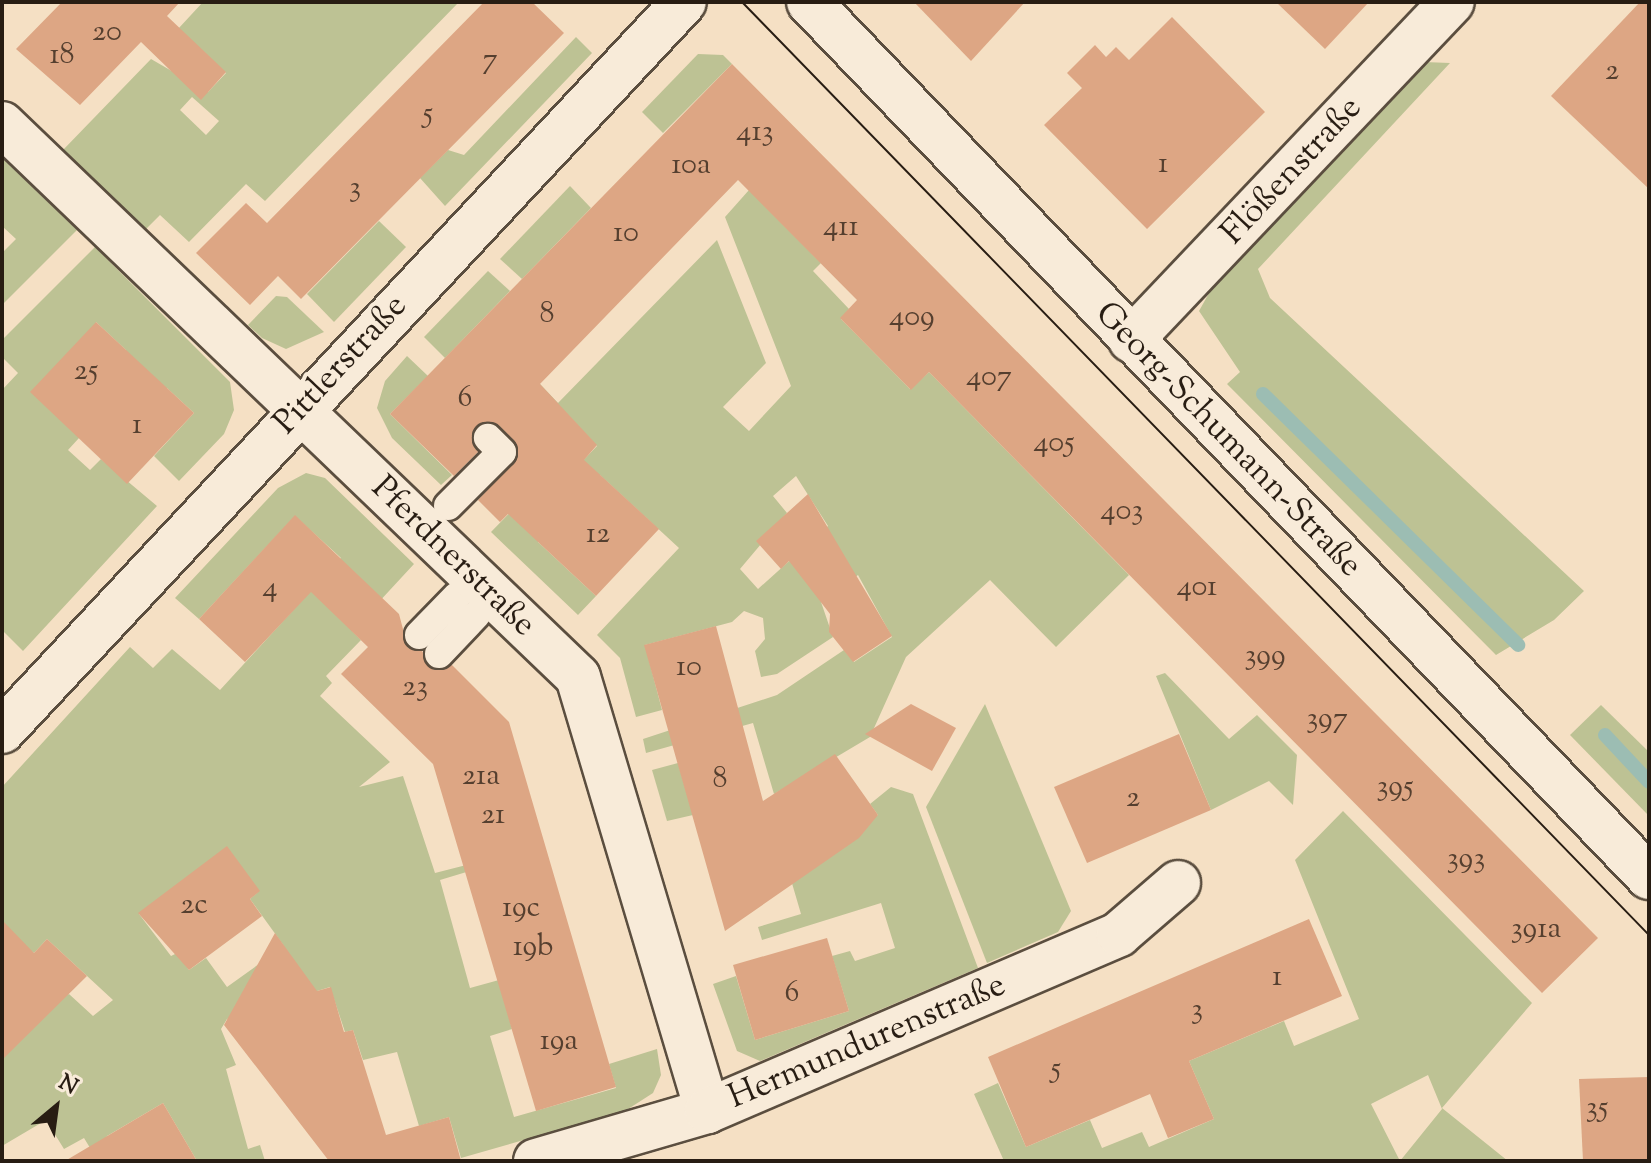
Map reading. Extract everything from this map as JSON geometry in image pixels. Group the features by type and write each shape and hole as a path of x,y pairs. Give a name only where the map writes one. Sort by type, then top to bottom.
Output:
{"street":[{"name":"Pittlerstraße","path":"2,731 299,409 684,2"},
{"name":"Georg-Schumann-Straße","path":"809,2 1649,877"},
{"name":"Flößenstraße","path":"1131,340 1452,2"},
{"name":"Pferdnerstraße","path":"2,124 578,677 707,1111"},
{"name":"Hermundurenstraße","path":"536,1161 707,1111 1119,934 1178,883"}],"lane":[{"path":"448,506 502,452 488,438"},
{"path":"429,644 466,606"}],"green space":[{"path":"203,2 459,2 265,201 246,184 189,242 160,215 145,230 63,150 151,59 208,92 226,73 178,29","holes":["192,97 219,121 206,135 180,110"]},
{"path":"576,37 592,53 445,206 420,178 448,150 464,155"},
{"path":"698,54 723,55 732,64 663,133 642,112"},
{"path":"1424,62 1450,63 1258,269 1270,298 1584,591 1554,620 1496,655 1227,384 1240,372 1199,311 1213,286"},
{"path":"2,158 77,230 2,305 2,253 16,239 2,226"},
{"path":"570,186 591,208 522,279 500,259"},
{"path":"749,190 821,263 813,271 849,309 841,319 910,389 929,372 1129,575 1056,647 990,580 906,657 870,737 774,794 753,723 646,753 643,739 777,695 844,650 854,662 892,637 858,575 821,602 833,637 777,674 761,677 755,651 765,639 763,618 744,611 732,622 645,645 662,710 636,717 620,658 597,635 679,548 600,475 538,542 596,596 578,615 491,532 537,485 495,431 540,384 558,403 717,240 766,363 723,407 749,431 791,386 725,217","holes":["568,415 597,446 571,473","796,476 828,526 758,589 740,569 787,513 773,496"]},
{"path":"379,221 406,247 334,322 307,294"},
{"path":"95,247 230,382 234,410 224,434 179,481 154,456 194,413 167,388 154,401 114,363 126,350 96,322 79,438 68,450 90,470 101,459 157,506 23,651 2,630 2,390 18,373 2,357 2,340"},
{"path":"488,271 510,291 445,358 424,337"},
{"path":"276,296 287,297 324,332 286,349 262,338 248,325"},
{"path":"407,356 428,376 390,414 452,475 441,485 392,438 377,408 385,381"},
{"path":"306,473 325,478 414,564 352,631 361,640 326,676 332,683 320,696 390,762 359,787 403,776 435,873 482,861 483,867 440,880 470,988 499,980 512,1029 490,1036 514,1117 616,1088 609,1064 657,1049 661,1075 653,1093 625,1111 461,1158 449,1117 419,1126 397,1052 363,1060 353,1030 345,1032 330,987 227,1019 221,1029 236,1065 226,1069 248,1149 260,1145 265,1161 197,1161 163,1103 107,1136 98,1161 84,1138 64,1149 46,1120 2,1146 2,1033 69,994 93,1016 113,1000 47,939 34,953 2,930 2,787 130,647 153,668 172,649 220,690 341,558 295,516 199,619 175,598 278,488","holes":["259,891 250,899 284,946 227,987 206,958 189,970 177,953 171,956 139,914"]},
{"path":"1165,673 1229,739 1257,715 1297,755 1293,805 1269,781 1211,810 1156,676"},
{"path":"985,704 1071,911 1058,932 987,963 926,807"},
{"path":"1601,705 1649,752 1649,816 1570,735"},
{"path":"678,763 693,815 667,821 652,770"},
{"path":"891,787 913,794 978,968 760,1061 737,1051 713,984 736,976 755,1040 849,1011 832,956 850,951 855,961 895,948 881,903 762,940 758,927 801,914 784,856 878,815 870,804"},
{"path":"1343,811 1532,1003 1442,1108 1508,1161 1400,1161 1004,1161 974,1094 998,1083 1026,1147 1090,1120 1102,1148 1142,1132 1149,1147 1214,1119 1189,1061 1284,1021 1294,1046 1359,1019 1295,860","holes":["1428,1075 1442,1109 1400,1161 1371,1104"]}],"building":[{"path":"62,2 180,2 167,16 226,72 201,100 141,42 80,105 16,49"},
{"path":"484,2 532,2 564,33 301,299 278,276 250,305 196,253 246,203 267,223"},
{"path":"914,2 1025,2 971,61"},
{"path":"1276,2 1369,2 1325,49"},
{"path":"1640,2 1649,2 1649,189 1551,96"},
{"path":"1172,17 1265,112 1147,229 1044,125 1082,88 1067,73 1095,45 1106,57 1116,47 1129,60"},
{"path":"732,64 1598,938 1542,993 929,372 911,390 840,318 857,300 738,180 540,384 597,445 584,460 659,529 596,596 508,514 500,522 478,500 518,457 500,426 476,427 478,452 454,476 390,414"},
{"path":"96,322 194,413 127,484 30,392"},
{"path":"808,494 892,636 853,662 829,632 830,614 789,561 781,569 756,541"},
{"path":"295,515 399,614 408,648 422,651 434,670 452,665 509,722 616,1087 536,1111 433,764 341,674 368,647 311,592 245,662 199,619"},
{"path":"716,626 763,801 835,754 878,815 859,838 725,931 644,645"},
{"path":"911,704 956,728 932,771 865,734"},
{"path":"1179,734 1211,810 1087,863 1054,787"},
{"path":"227,846 260,891 250,899 262,916 189,970 138,913"},
{"path":"1309,919 1342,996 1189,1061 1214,1119 1168,1138 1150,1094 1026,1147 988,1057"},
{"path":"2,920 34,953 47,939 87,976 2,1060"},
{"path":"275,933 317,991 331,987 344,1032 353,1030 386,1135 449,1117 461,1161 329,1161 224,1025"},
{"path":"827,938 849,1011 755,1040 733,965"},
{"path":"1649,1077 1649,1161 1583,1161 1579,1079"},
{"path":"163,1103 197,1161 65,1161"}],"waterway":[{"path":"1263,394 1518,645"},
{"path":"1605,735 1649,782"}],"tram line":[{"path":"742,2 1649,935"}]}
